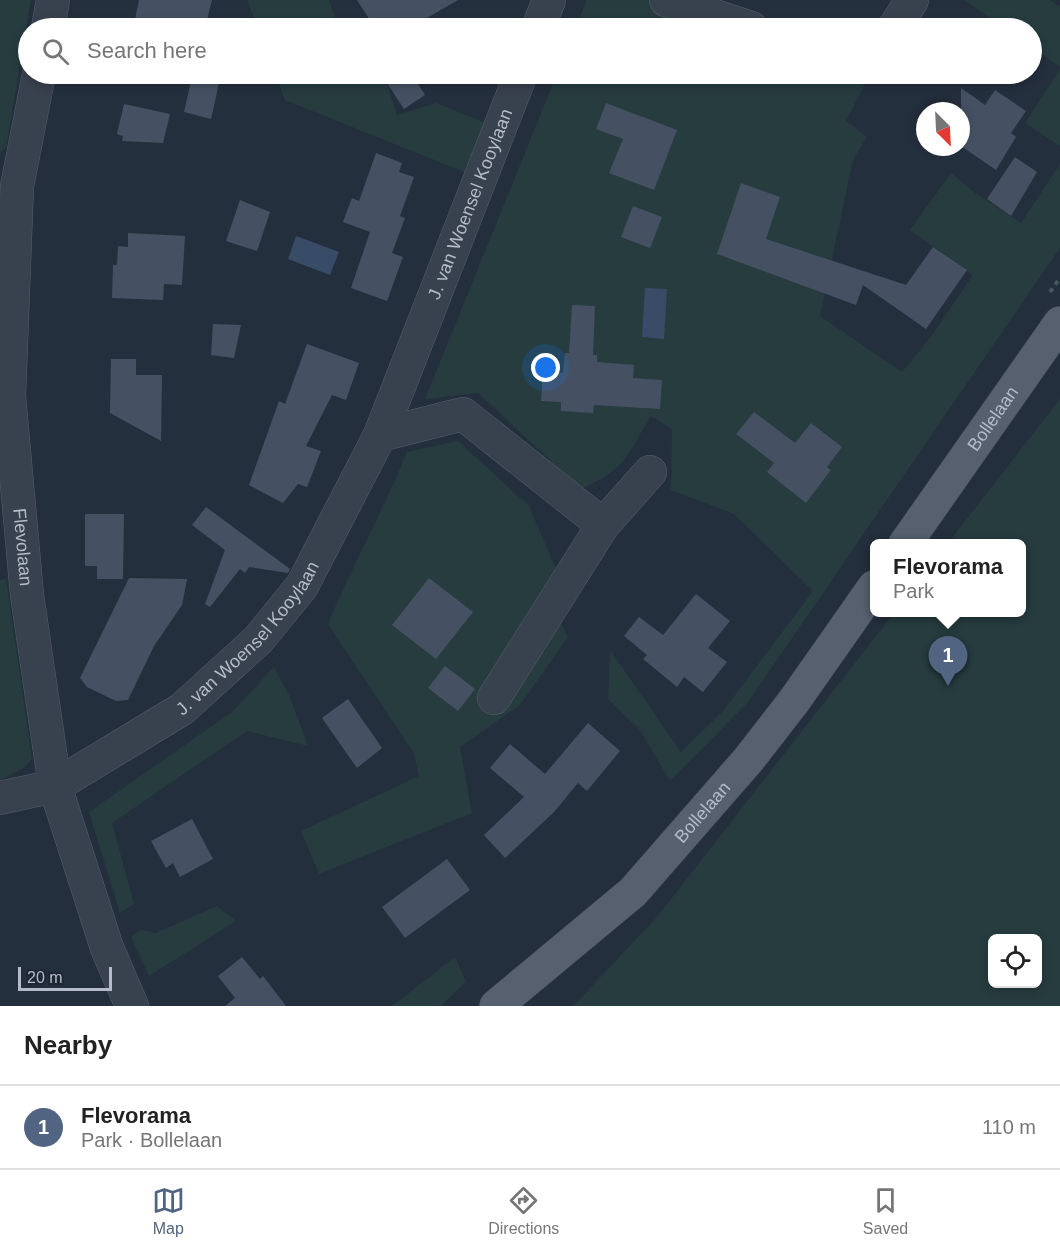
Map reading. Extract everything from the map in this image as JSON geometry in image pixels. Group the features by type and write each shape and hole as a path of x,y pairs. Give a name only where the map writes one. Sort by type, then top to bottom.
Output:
{"main road":[{"name":"Bollelaan","path":"908,539 1060,323"},
{"name":"Bollelaan","path":"496,1006 633,892 749,759 794,701 870,593"}],"street":[{"path":"50,18 53,0"},
{"path":"542,18 549,0"},
{"path":"666,0 721,18"},
{"path":"900,18 912,0"},
{"name":"Flevolaan","path":"36,84 9,184 9,396 27,595 55,786 107,948 132,1006"},
{"name":"J. van Woensel Kooylaan","path":"0,798 55,786 182,709 258,640 302,586 380,435 517,84"},
{"path":"380,435 463,414 603,525"},
{"path":"494,698 603,525 650,472"}],"green space":[{"path":"0,0 31,0 28,18 18,18 18,76 6,147 0,153"},
{"path":"247,0 329,0 335,18 254,18"},
{"path":"587,0 695,0 752,18 579,18"},
{"path":"964,0 1050,0 1060,7 1060,67 1042,54 1042,18 990,18"},
{"path":"1060,69 1060,146 1025,123"},
{"path":"279,84 387,84 397,115 436,103 493,126 474,176 285,100"},
{"path":"553,84 865,84 846,121 867,137 853,160 820,316 902,372 930,338 973,275 910,230 951,173 975,193 1021,223 1060,164 1060,248 748,702 670,781 640,730 608,699 610,650 681,752 724,710 813,591 734,514 671,490 672,429 651,416 624,460 608,474 581,489 478,393 425,399"},
{"path":"1060,399 1060,1006 573,1006 657,917 891,617 1026,617 1026,539 951,539"},
{"path":"458,441 529,506 559,576 556,614 568,637 520,705 460,747 472,813 319,874 301,831 419,776 414,753 328,624 407,452"},
{"path":"6,579 32,759 24,768 0,780 0,580"},
{"path":"274,667 289,695 308,746 247,731 112,823 134,904 120,913 89,812 232,712"},
{"path":"217,906 236,921 149,976 131,937 141,930 156,933"},
{"path":"455,957 466,982 441,1006 392,1006"}],"water":[{"path":"296,236 339,252 330,275 288,259"},
{"path":"645,288 667,289 664,339 642,337"}],"building":[{"path":"139,0 212,0 208,18 135,18"},
{"path":"357,0 458,0 427,18 369,18"},
{"path":"190,84 219,84 211,119 184,112"},
{"path":"388,84 418,84 425,95 404,109"},
{"path":"961,88 985,105 995,90 1026,111 1011,133 1016,137 996,170 970,152 970,102 961,102"},
{"path":"606,103 677,130 654,190 609,173 623,139 596,129"},
{"path":"124,104 170,114 163,143 122,141 123,136 117,134"},
{"path":"376,153 402,163 399,172 414,177 400,216 405,218 392,253 403,257 387,301 351,288 370,232 343,222 352,198 359,201"},
{"path":"1015,157 1037,172 1011,216 987,199"},
{"path":"741,183 780,197 766,239 906,285 933,247 967,270 926,329 863,285 856,305 717,254"},
{"path":"240,200 270,212 257,251 226,241"},
{"path":"633,206 662,217 650,248 621,237"},
{"path":"128,233 185,236 182,285 164,284 163,300 112,298 113,265 117,265 118,246 128,247"},
{"path":"572,305 595,306 593,355 597,355 597,362 634,365 633,378 662,380 660,409 594,405 593,413 561,411 561,402 541,401 543,371 563,373 565,353 569,353"},
{"path":"213,324 241,325 234,358 211,355"},
{"path":"307,344 359,363 346,400 332,395 306,446 321,451 307,487 298,484 283,503 249,485 279,401 285,404"},
{"path":"111,359 136,359 136,375 162,375 161,441 110,413"},
{"path":"754,412 795,443 811,423 842,447 827,467 831,470 806,503 767,472 774,463 736,434"},
{"path":"206,507 290,569 288,573 249,567 245,573 240,569 210,607 205,604 225,550 192,525"},
{"path":"85,514 124,514 123,579 97,579 97,566 85,566"},
{"path":"129,578 187,579 182,605 154,646 128,700 116,701 87,687 80,678"},
{"path":"429,578 473,612 436,659 392,625"},
{"path":"696,594 730,621 708,648 727,662 703,692 684,677 677,687 643,659 647,655 624,636 639,617 663,635"},
{"path":"445,666 475,689 458,711 428,688"},
{"path":"348,699 382,748 357,768 322,718"},
{"path":"588,723 620,751 587,791 578,783 554,812 505,858 484,835 524,797 490,768 510,744 545,774"},
{"path":"192,819 213,859 180,877 173,863 166,868 151,841"},
{"path":"447,859 470,890 405,938 382,907"},
{"path":"242,957 260,979 263,976 286,1006 225,1006 235,998 218,976"}],"place":[{"name":"Flevorama","path":"948,686"}]}
